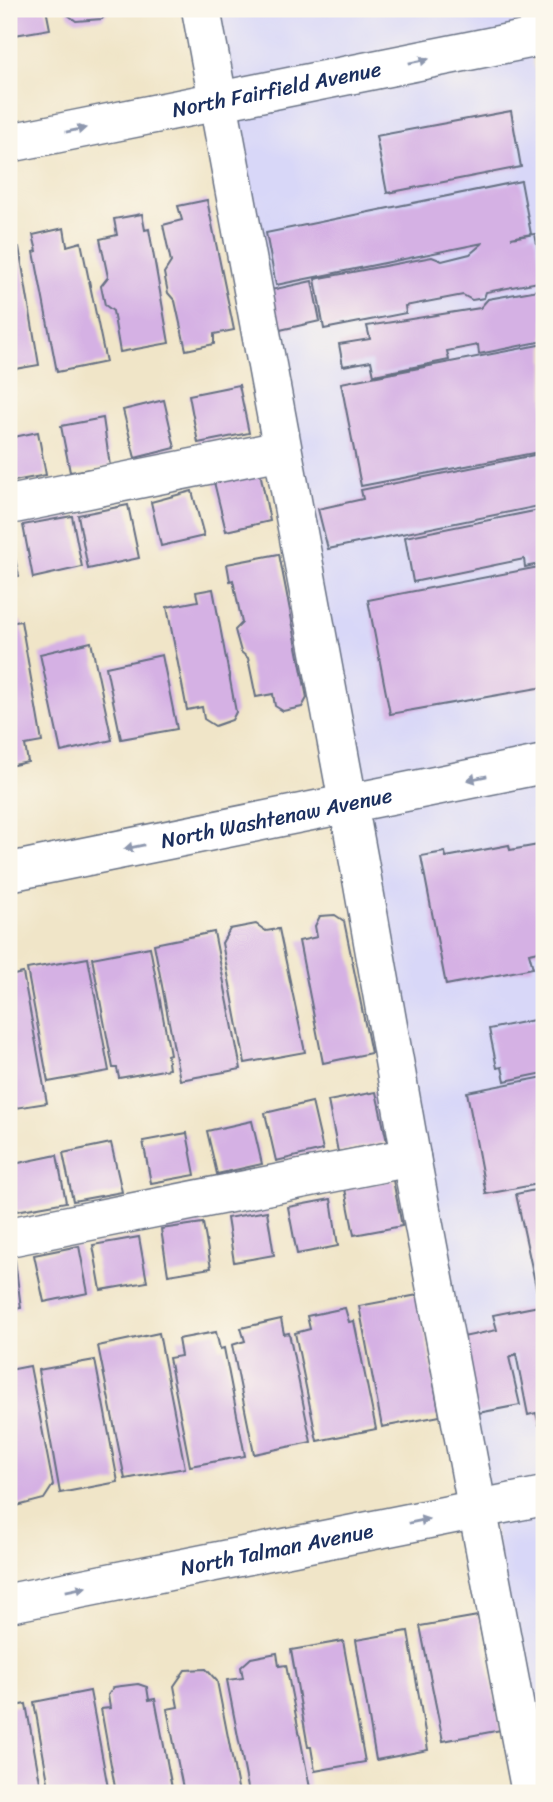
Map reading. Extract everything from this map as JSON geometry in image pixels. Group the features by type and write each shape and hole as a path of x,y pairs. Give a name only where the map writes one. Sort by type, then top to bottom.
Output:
{"street":[{"path":"201,9 411,1157 531,1793"},
{"name":"North Fairfield Avenue","path":"9,143 544,36"},
{"path":"9,505 282,450"},
{"name":"North Washtenaw Avenue","path":"9,872 544,764"},
{"path":"9,1237 411,1157"},
{"name":"North Talman Avenue","path":"9,1603 544,1496"}],"shaded area":[{"path":"205,9 523,9 544,121 544,1793"}],"building":[{"path":"9,9 46,9 50,29 9,36"},
{"path":"67,9 110,9 102,19 76,21 68,15"},
{"path":"511,111 521,167 387,193 376,136"},
{"path":"521,181 531,234 511,238 535,234 544,281 486,292 484,298 472,300 463,295 405,306 406,313 324,329 315,279 432,257 442,261 470,254 483,243 276,285 266,233"},
{"path":"207,200 234,330 214,334 214,344 186,350 175,301 168,293 164,273 171,262 163,225 182,220 178,206"},
{"path":"142,214 145,230 149,229 169,343 120,352 113,311 105,305 101,286 108,277 100,239 117,235 114,219"},
{"path":"64,228 67,246 81,242 106,362 57,372 33,235"},
{"path":"14,238 15,247 19,247 39,365 9,370 9,239"},
{"path":"312,281 320,321 280,330 271,290"},
{"path":"544,289 544,341 479,354 478,345 447,351 449,360 374,375 371,361 343,366 339,344 370,339 367,326 480,308 488,299"},
{"path":"544,344 544,451 361,486 341,383"},
{"path":"239,385 249,433 198,443 189,395"},
{"path":"164,400 175,448 135,458 123,410"},
{"path":"103,418 110,466 70,472 61,426"},
{"path":"38,432 46,475 9,482 9,438"},
{"path":"544,453 544,505 328,549 318,509 363,499 361,490"},
{"path":"260,472 270,521 226,531 214,482"},
{"path":"192,491 204,536 161,546 151,502"},
{"path":"128,505 139,558 88,569 78,515"},
{"path":"544,509 544,563 525,567 524,559 413,582 405,537"},
{"path":"72,516 82,567 33,578 23,525"},
{"path":"9,532 19,576 9,578"},
{"path":"279,554 307,698 302,707 283,711 275,706 273,694 256,697 248,658 241,652 235,630 242,623 227,564"},
{"path":"544,566 544,687 390,714 368,600"},
{"path":"213,589 236,712 232,720 215,726 204,719 202,707 187,710 167,607 198,601 196,592"},
{"path":"21,621 42,742 25,745 28,762 9,766 9,623"},
{"path":"91,642 112,740 61,752 40,654"},
{"path":"162,655 177,729 121,739 106,667"},
{"path":"544,844 544,950 529,953 533,968 446,985 421,856 445,852 446,857 509,845 510,850"},
{"path":"335,915 344,921 371,1053 323,1063 299,941 317,937 315,926 320,916"},
{"path":"256,924 266,931 279,929 305,1052 245,1063 222,943 230,929"},
{"path":"214,932 241,1069 180,1080 154,944"},
{"path":"150,947 170,1054 167,1055 169,1069 119,1078 117,1068 113,1068 92,958"},
{"path":"88,958 109,1071 48,1082 27,969"},
{"path":"23,973 47,1103 9,1109 9,976"},
{"path":"544,1018 544,1073 505,1081 502,1067 497,1068 489,1029"},
{"path":"544,1077 544,1183 486,1194 467,1092"},
{"path":"376,1092 387,1142 338,1152 328,1101"},
{"path":"312,1102 323,1150 276,1161 265,1113"},
{"path":"252,1121 262,1164 217,1174 207,1131"},
{"path":"187,1133 195,1175 151,1183 143,1141"},
{"path":"111,1143 122,1192 73,1201 63,1153"},
{"path":"57,1155 66,1202 16,1211 9,1165"},
{"path":"393,1180 402,1226 354,1235 345,1189"},
{"path":"544,1188 544,1295 538,1296 516,1194"},
{"path":"331,1199 338,1246 297,1254 288,1207"},
{"path":"267,1211 274,1255 234,1262 227,1218"},
{"path":"203,1223 211,1268 168,1275 161,1229"},
{"path":"139,1237 147,1282 101,1290 93,1245"},
{"path":"79,1246 88,1293 44,1302 34,1255"},
{"path":"15,1260 21,1308 9,1310 9,1261"},
{"path":"418,1295 440,1416 382,1427 359,1306"},
{"path":"544,1305 544,1425 539,1425 536,1413 528,1415 516,1354 509,1357 520,1405 478,1413 463,1337 497,1330 493,1315"},
{"path":"345,1308 349,1322 354,1321 376,1429 317,1441 295,1333 310,1329 307,1316"},
{"path":"281,1319 284,1334 289,1333 311,1442 254,1454 232,1345 245,1341 241,1328"},
{"path":"216,1332 220,1349 224,1348 245,1456 190,1466 169,1358 181,1356 178,1339"},
{"path":"159,1333 185,1468 125,1479 98,1346"},
{"path":"95,1360 118,1482 60,1493 38,1370"},
{"path":"30,1366 53,1485 44,1499 17,1506 9,1498 9,1370"},
{"path":"478,1616 501,1730 443,1741 420,1626"},
{"path":"408,1631 428,1750 376,1760 356,1640"},
{"path":"343,1641 365,1762 315,1771 311,1747 308,1747 291,1650"},
{"path":"277,1653 279,1666 286,1665 311,1793 249,1793 227,1680 243,1678 241,1667 251,1658"},
{"path":"206,1669 217,1681 239,1793 184,1793 167,1709 178,1707 174,1686 185,1670"},
{"path":"138,1684 147,1687 149,1700 155,1699 173,1793 116,1793 101,1709 110,1708 108,1695 114,1687"},
{"path":"90,1691 109,1793 50,1793 34,1702"},
{"path":"26,1704 42,1793 9,1793 9,1707"},
{"path":"544,1725 544,1758 543,1758 537,1726"}]}
